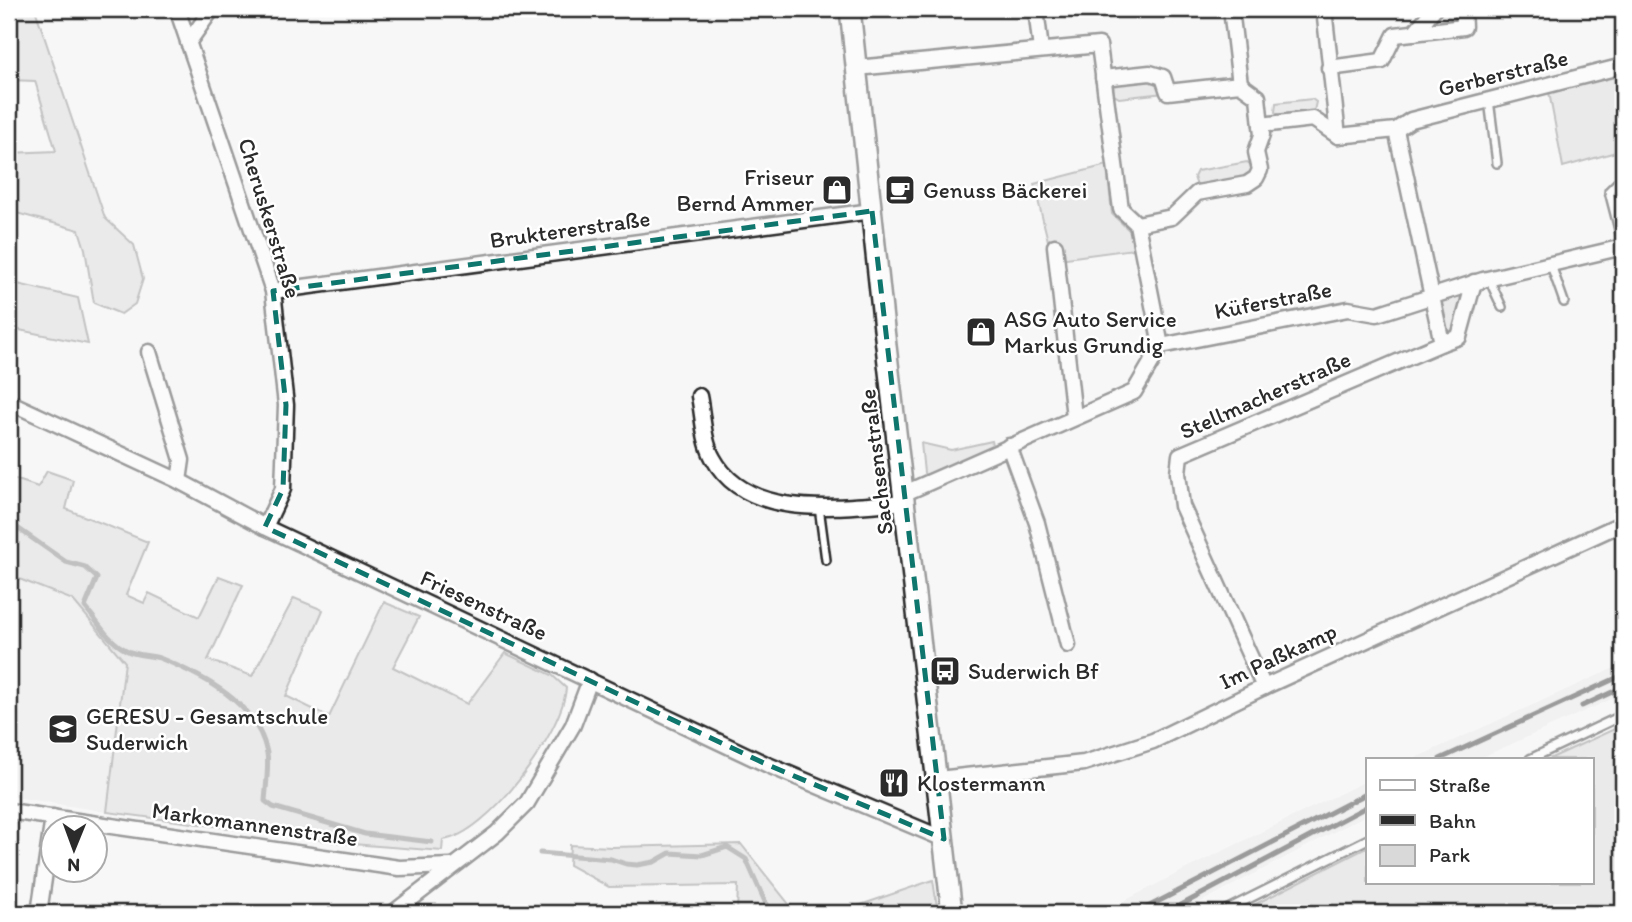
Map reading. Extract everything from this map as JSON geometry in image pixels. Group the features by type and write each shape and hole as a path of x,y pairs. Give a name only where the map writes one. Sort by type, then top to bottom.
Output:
{"street":[{"name":"Cheruskerstraße","path":"177,9 273,291 286,405 283,489 265,527"},
{"path":"188,43 212,9"},
{"name":"Sachsenstraße","path":"850,9 938,779 949,912"},
{"path":"1231,9 1240,84"},
{"path":"1324,9 1338,136"},
{"path":"1414,33 1434,9"},
{"path":"1329,68 1382,61 1395,35 1464,27 1463,9"},
{"path":"1039,11 1041,50"},
{"path":"699,396 709,448 714,460 728,477 755,495 789,505 819,507 905,498 1009,446 1134,392 1161,346 1137,224 1121,209 1099,45 1076,42 1041,50 856,68"},
{"name":"Gerberstraße","path":"1338,136 1396,130 1411,120 1623,66"},
{"path":"1103,78 1150,73 1163,77 1168,92 1240,84 1258,97 1262,135 1256,152 1260,170 1256,178 1247,184 1197,193 1172,218 1137,224"},
{"path":"1261,125 1313,119 1338,136"},
{"path":"1396,130 1442,343"},
{"name":"Bruktererstraße","path":"273,291 872,211"},
{"path":"1055,246 1074,417"},
{"path":"1433,296 1481,280 1623,246"},
{"name":"Stellmacherstraße","path":"1264,687 1182,506 1178,473 1180,455 1459,337 1481,280"},
{"name":"Küferstraße","path":"1161,346 1348,309 1377,314 1433,296"},
{"path":"149,352 182,460 179,481"},
{"name":"Friesenstraße","path":"9,402 179,481 265,527 768,765 944,839"},
{"path":"1009,446 1037,523 1068,645"},
{"name":"Im Paßkamp","path":"938,779 1084,763 1153,741 1264,687 1623,523"},
{"path":"393,913 497,833 527,803 573,725 590,680"},
{"name":"Markomannenstraße","path":"9,811 38,815"},
{"name":"Markomannenstraße","path":"108,825 399,868 451,866"},
{"path":"39,913 43,884"}],"lane":[{"path":"793,9 805,9"},
{"path":"1489,100 1497,163"},
{"path":"1622,178 1609,191 1623,246"},
{"path":"1551,264 1563,302"},
{"path":"1481,280 1502,307"},
{"path":"819,507 826,560"},
{"path":"1532,758 1623,715"},
{"path":"1220,913 1366,840"}],"highlighted area":[{"path":"872,211 944,839 768,765 265,527 283,489 286,405 273,291"}],"shaded area":[{"name":"GERESU - Gesamtschule Suderwich","path":"9,575 73,600 125,662 107,812 9,796"},
{"path":"1623,664 1623,694 1480,758 1415,758"},
{"path":"1366,781 1366,815 1180,913 1101,913"}],"green space":[{"path":"17,9 35,9 105,218 134,245 143,279 135,304 121,314 94,303 79,230 9,211 9,153 56,151 35,81 9,80 9,14 19,13"},
{"path":"1439,9 1458,9 1460,24 1426,27"},
{"path":"1623,73 1623,150 1563,167 1549,92"},
{"path":"1145,79 1163,87 1164,93 1119,98 1114,95 1113,84"},
{"path":"1312,99 1316,102 1314,111 1279,115 1275,112 1276,103"},
{"path":"1247,162 1251,165 1252,172 1248,176 1200,186 1196,183 1194,177 1197,171"},
{"path":"1107,165 1112,214 1131,232 1134,249 1059,259 1051,253 1034,184"},
{"path":"9,282 78,298 88,344 9,328"},
{"path":"1457,296 1464,299 1457,331 1448,334 1441,300"},
{"path":"992,441 994,448 926,476 924,473 921,443 951,450"},
{"path":"47,471 73,480 66,509 148,542 126,595 144,603 149,593 199,617 219,576 243,585 208,660 252,676 294,598 323,610 286,696 329,717 384,602 419,617 393,667 467,704 505,653 552,675 566,688 562,707 552,730 538,754 501,801 461,834 443,840 442,851 352,844 107,812 125,662 73,600 9,575 9,477 38,487"},
{"path":"1623,725 1623,913 1238,913 1366,848 1366,884 1594,884 1594,758 1551,758"},
{"path":"741,844 796,913 737,913 738,885 609,887 569,865 570,845 612,847"},
{"path":"933,880 938,913 837,913"}],"waterway":[{"path":"9,522 66,562 85,567 97,578 85,607 120,646 135,654 162,659 195,674 241,706 261,735 267,753 265,801 273,807 365,834 432,842"},
{"path":"540,853 611,859 637,865 654,862 670,853 702,855 727,847 746,859 770,913"}],"railway":[{"path":"1442,758 1623,675"},
{"path":"1582,706 1623,687"},
{"path":"1136,913 1366,794"},
{"path":"1166,913 1366,807"}],"place":[{"name":"Friseur Bernd Ammer","path":"837,190"},
{"name":"Genuss Bäckerei","path":"900,190"},
{"name":"ASG Auto Service Markus Grundig","path":"981,332"},
{"name":"Suderwich Bf","path":"945,671"},
{"name":"GERESU - Gesamtschule Suderwich","path":"63,729"},
{"name":"Klostermann","path":"894,783"}]}
